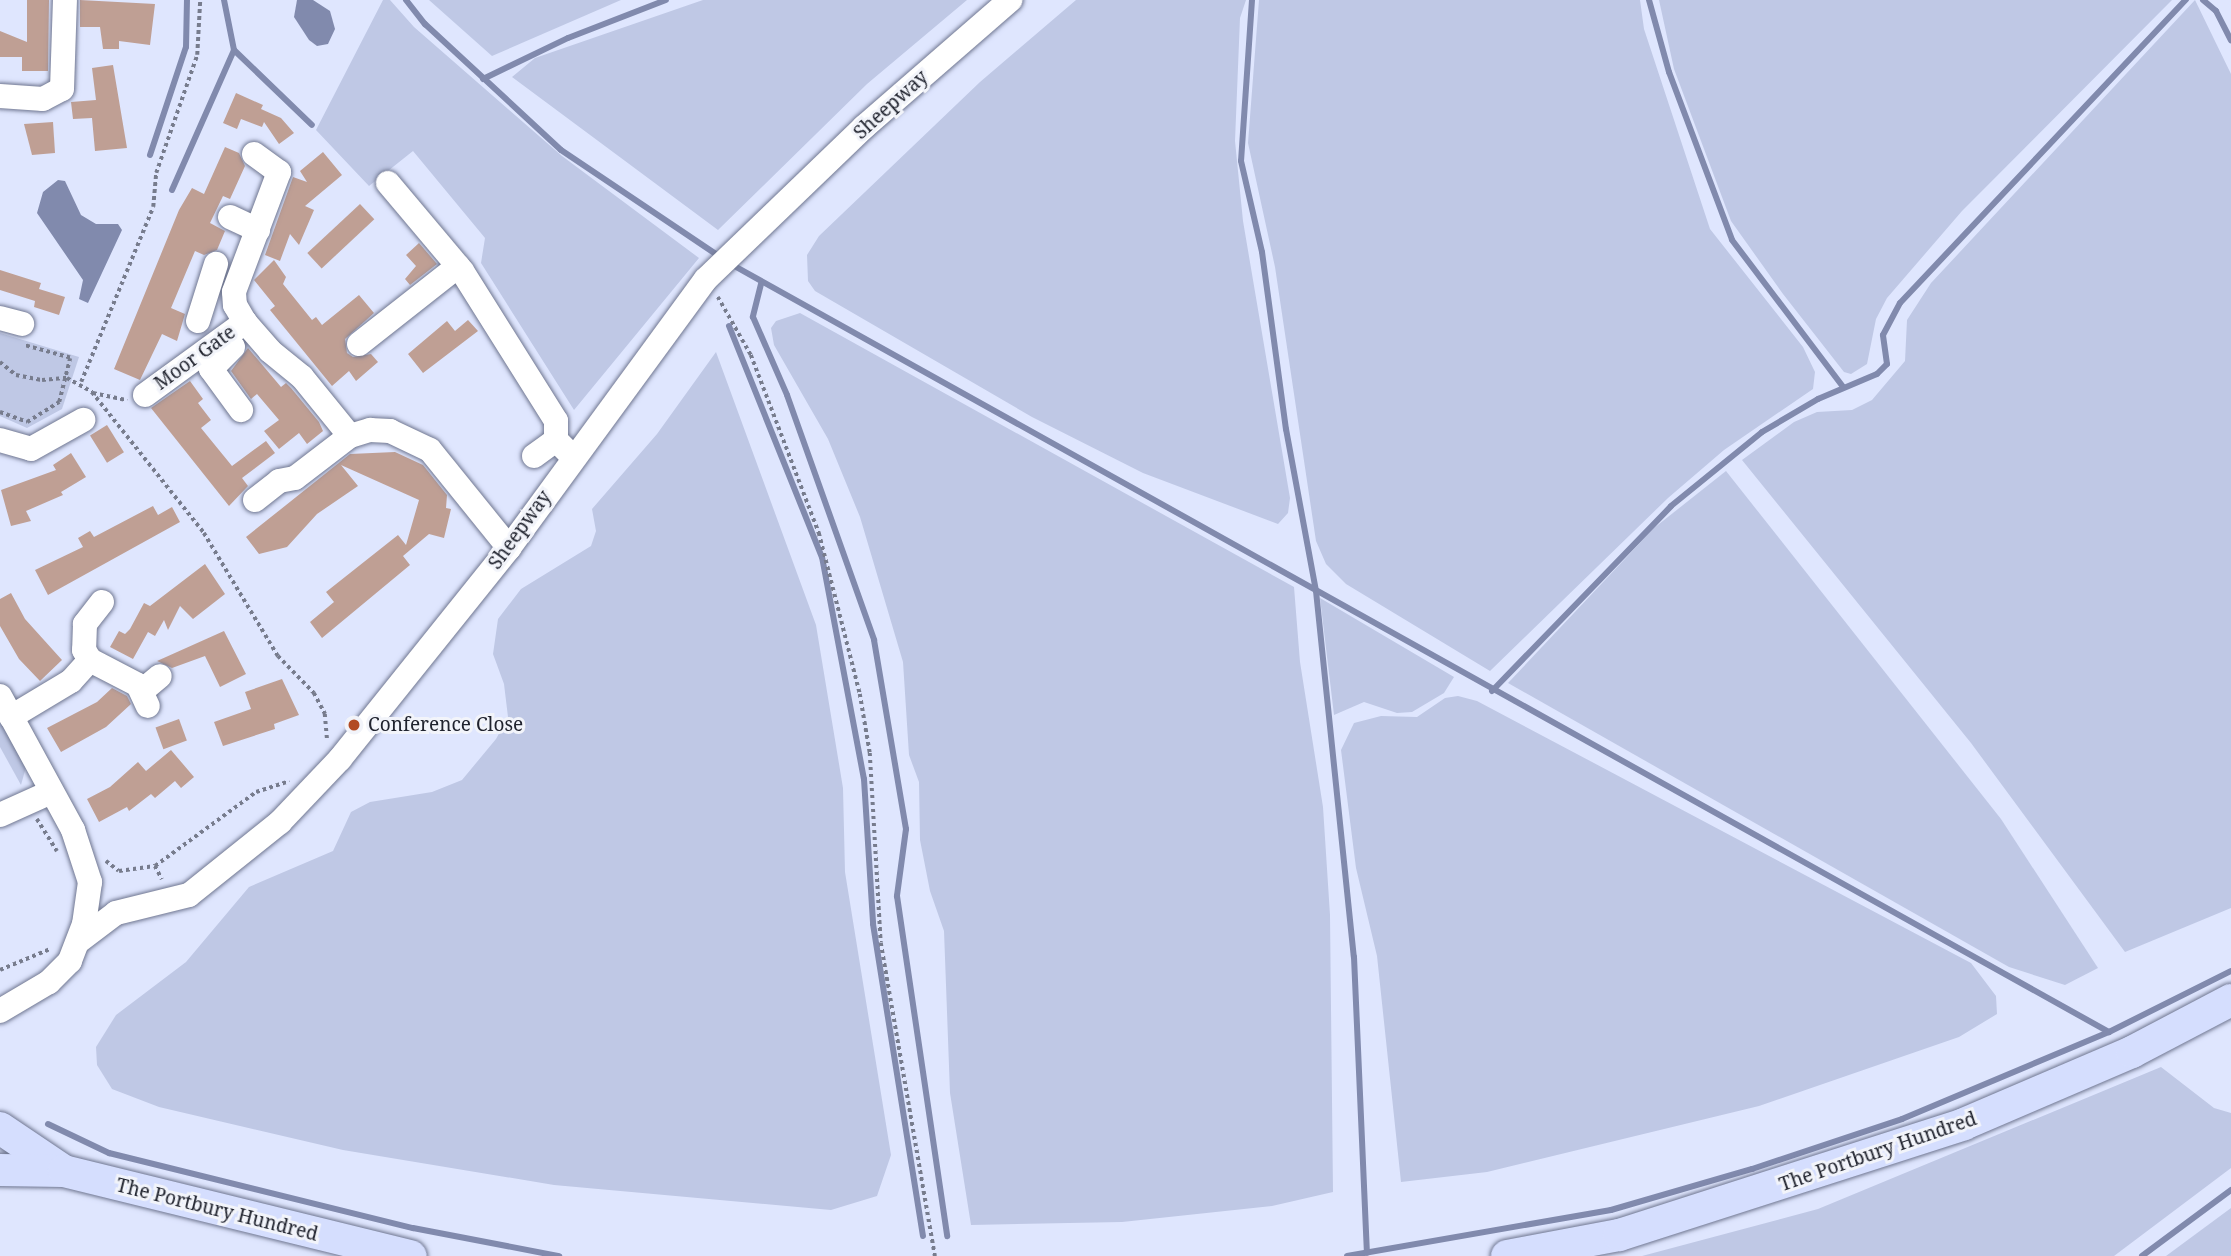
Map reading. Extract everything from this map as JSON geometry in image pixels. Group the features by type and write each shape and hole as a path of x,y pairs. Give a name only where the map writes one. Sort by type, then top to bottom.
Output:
{"main road":[{"name":"The Portbury Hundred","path":"1507,1256 1619,1235 1964,1124 2132,1052 2231,1000"},
{"name":"The Portbury Hundred","path":"0,1128 64,1171"},
{"name":"The Portbury Hundred","path":"0,1170 64,1171 411,1256"}],"street":[{"path":"0,96 43,99 62,89 65,0"},
{"name":"Sheepway","path":"0,1011 49,982 65,947 116,913 179,900 217,876 280,822 340,759 509,548 573,457 720,266 864,127 1010,0"},
{"name":"Moor Gate","path":"254,155 279,173 233,294 249,327 302,377 350,436"},
{"path":"388,183 458,266 556,421 556,440 573,457"},
{"path":"230,217 258,230"},
{"name":"Moor Gate","path":"198,321 216,264"},
{"path":"359,344 388,333 458,266"},
{"name":"Moor Gate","path":"207,294 233,294"},
{"name":"Moor Gate","path":"145,395 249,327"},
{"name":"Moor Gate","path":"241,410 210,368 249,327"},
{"path":"0,440 31,449 83,420"},
{"path":"255,500 274,474 295,478 350,436 364,431 390,431 430,450 509,548"},
{"path":"534,456 556,440"},
{"path":"102,603 87,618 82,633 90,660 150,691"},
{"path":"65,947 90,882 80,846 6,707 71,681 90,660"},
{"path":"0,815 51,792"}],"path":[{"path":"81,382 153,207 156,173 197,55 200,0"},
{"path":"720,266 833,578 870,753 881,943 936,1256"},
{"path":"0,412 27,422 46,413 59,402 67,378 69,358 12,328"},
{"path":"0,366 36,380 67,378 81,382 92,392 204,533 243,591 278,656 314,693 327,723 326,747 340,759"},
{"path":"92,392 124,400 145,395"},
{"path":"103,859 119,871 155,866 256,792 293,780"},
{"path":"28,802 62,859"},
{"path":"0,970 65,947"}],"shaded area":[{"path":"297,0 313,0 330,11 335,29 328,44 317,46 309,40 294,17"},
{"path":"383,0 390,0 414,27 562,156 699,258 574,410 481,263 485,238 413,151 369,186 316,130"},
{"path":"429,0 621,0 492,56"},
{"path":"703,0 967,0 867,84 718,230 512,77 535,58"},
{"path":"1076,0 1246,0 1240,18 1235,141 1243,221 1290,498 1288,513 1278,524 1143,473 1032,417 815,291 808,281 807,255 819,236 980,82"},
{"path":"1259,0 1640,0 1644,29 1710,229 1803,347 1815,372 1813,389 1724,450 1668,498 1490,671 1346,584 1326,564 1316,541 1275,267 1248,143"},
{"path":"1659,0 2172,0 1962,211 1887,298 1876,319 1867,364 1851,374 1844,372 1783,294 1731,221 1674,69"},
{"path":"2195,0 2231,74 2231,908 2125,952 1971,743 1742,460 1794,422 1817,412 1852,410 1872,400 1905,361 1907,320 1931,283"},
{"path":"58,180 65,181 81,215 96,224 118,224 122,230 88,303 79,299 83,280 37,213 43,192"},
{"path":"800,313 1294,587 1300,662 1323,807 1330,915 1333,1192 1272,1206 1122,1222 971,1225 950,1093 944,931 930,891 920,840 919,782 909,755 903,662 860,517 828,439 774,345 771,328 776,321"},
{"path":"0,333 79,357 62,409 27,428 0,416"},
{"path":"716,352 816,625 843,788 845,872 891,1155 877,1196 831,1210 554,1185 343,1150 159,1107 112,1089 97,1065 96,1047 116,1015 186,962 249,887 333,851 351,812 370,802 432,792 462,780 496,739 508,717 504,684 493,654 498,619 521,589 591,546 596,531 592,509 657,434"},
{"path":"1726,471 2001,819 2098,968 2065,985 2009,967 1508,683 1654,528"},
{"path":"1320,598 1454,677 1444,693 1412,712 1397,713 1364,702 1334,715"},
{"path":"1458,696 1477,701 1971,963 1996,996 1997,1014 1959,1037 1759,1106 1487,1172 1401,1182 1377,956 1356,868 1341,750 1354,723 1381,716 1417,717 1445,698"},
{"path":"0,717 26,767 21,785 0,747"},
{"path":"2161,1067 2214,1108 2231,1113 2231,1168 2114,1256 1642,1256 1818,1209"},
{"path":"2231,1208 2231,1256 2166,1256"}],"building":[{"path":"27,0 49,0 48,71 22,71 22,57 0,57 0,31 27,42"},
{"path":"80,0 155,4 150,45 119,41 119,49 103,49 100,27 80,27"},
{"path":"113,65 127,148 95,151 92,118 73,119 71,102 96,100 92,68"},
{"path":"236,93 263,105 261,109 281,118 294,133 279,144 264,122 262,127 241,119 237,129 223,123"},
{"path":"53,122 55,153 32,155 24,124"},
{"path":"225,147 239,153 245,166 230,199 223,196 210,223 225,231 217,250 204,255 195,251 171,308 185,314 177,341 162,334 140,380 114,369 179,210 192,188 204,194"},
{"path":"323,152 342,175 305,206 314,210 299,245 290,234 280,261 265,255 293,177 307,182 300,171"},
{"path":"360,204 374,219 322,268 307,253"},
{"path":"419,243 437,264 410,285 405,279 416,266 406,255"},
{"path":"274,260 286,277 283,284 312,320 316,317 322,325 359,295 374,313 345,339 347,353 353,357 371,354 378,362 356,381 349,371 332,386 270,310 275,306 254,280"},
{"path":"0,270 41,283 39,289 65,297 59,315 34,307 35,301 0,290"},
{"path":"468,320 478,331 423,373 408,354 447,321 455,331"},
{"path":"248,348 281,387 286,383 291,388 319,422 323,431 307,444 299,433 279,449 264,431 279,420 257,394 251,399 231,371"},
{"path":"190,381 203,399 198,403 211,420 201,428 232,466 266,441 275,453 242,478 248,486 229,506 151,408"},
{"path":"107,425 124,452 107,463 90,436"},
{"path":"395,452 423,465 447,495 446,508 451,509 444,538 429,534 403,556 410,565 322,638 310,622 334,602 326,592 398,535 406,545 419,500 341,465 358,486 317,514 287,547 259,554 246,537 350,454"},
{"path":"71,453 86,477 61,492 63,495 26,511 31,521 11,526 1,490 56,470 53,465"},
{"path":"153,506 158,515 172,507 180,522 48,595 35,570 83,547 78,538 90,531 94,537"},
{"path":"205,564 225,594 193,619 180,606 168,630 164,620 155,636 148,632 133,659 110,647 119,631 125,634 130,629 144,603 150,606"},
{"path":"11,593 25,619 62,660 40,681 19,659 0,626 0,599"},
{"path":"224,631 246,674 220,687 205,656 172,668 157,661"},
{"path":"282,679 299,715 274,724 275,729 223,746 214,722 251,709 245,692"},
{"path":"112,688 127,696 131,704 106,727 61,752 47,728 97,702"},
{"path":"179,719 187,741 163,749 156,728"},
{"path":"171,750 194,777 181,788 175,781 155,798 151,794 129,811 127,807 99,822 87,799 110,787 138,762 146,771"}],"waterway":[{"path":"150,155 186,47 187,0"},
{"path":"172,190 234,50 224,0"},
{"path":"406,0 425,24 561,150 720,257"},
{"path":"483,79 568,38 666,0"},
{"path":"1252,0 1241,161 1262,252 1286,429 1316,591 1354,957 1367,1253"},
{"path":"1649,0 1669,72 1732,240 1843,387"},
{"path":"1492,691 1671,506 1762,432 1818,399 1877,374 1887,364 1883,335 1900,303 2186,0"},
{"path":"2203,0 2216,11 2231,40"},
{"path":"234,50 312,125"},
{"path":"729,263 2109,1032"},
{"path":"761,284 753,317 787,395 874,640 906,829 897,896 947,1236"},
{"path":"729,326 822,557 864,779 873,924 923,1236"},
{"path":"1347,1256 1611,1210 1752,1169 1902,1119 2109,1032 2231,971"},
{"path":"48,1124 109,1153 413,1228 559,1256"},
{"path":"2142,1256 2231,1190"}],"place":[{"name":"Conference Close","path":"354,725"}]}
